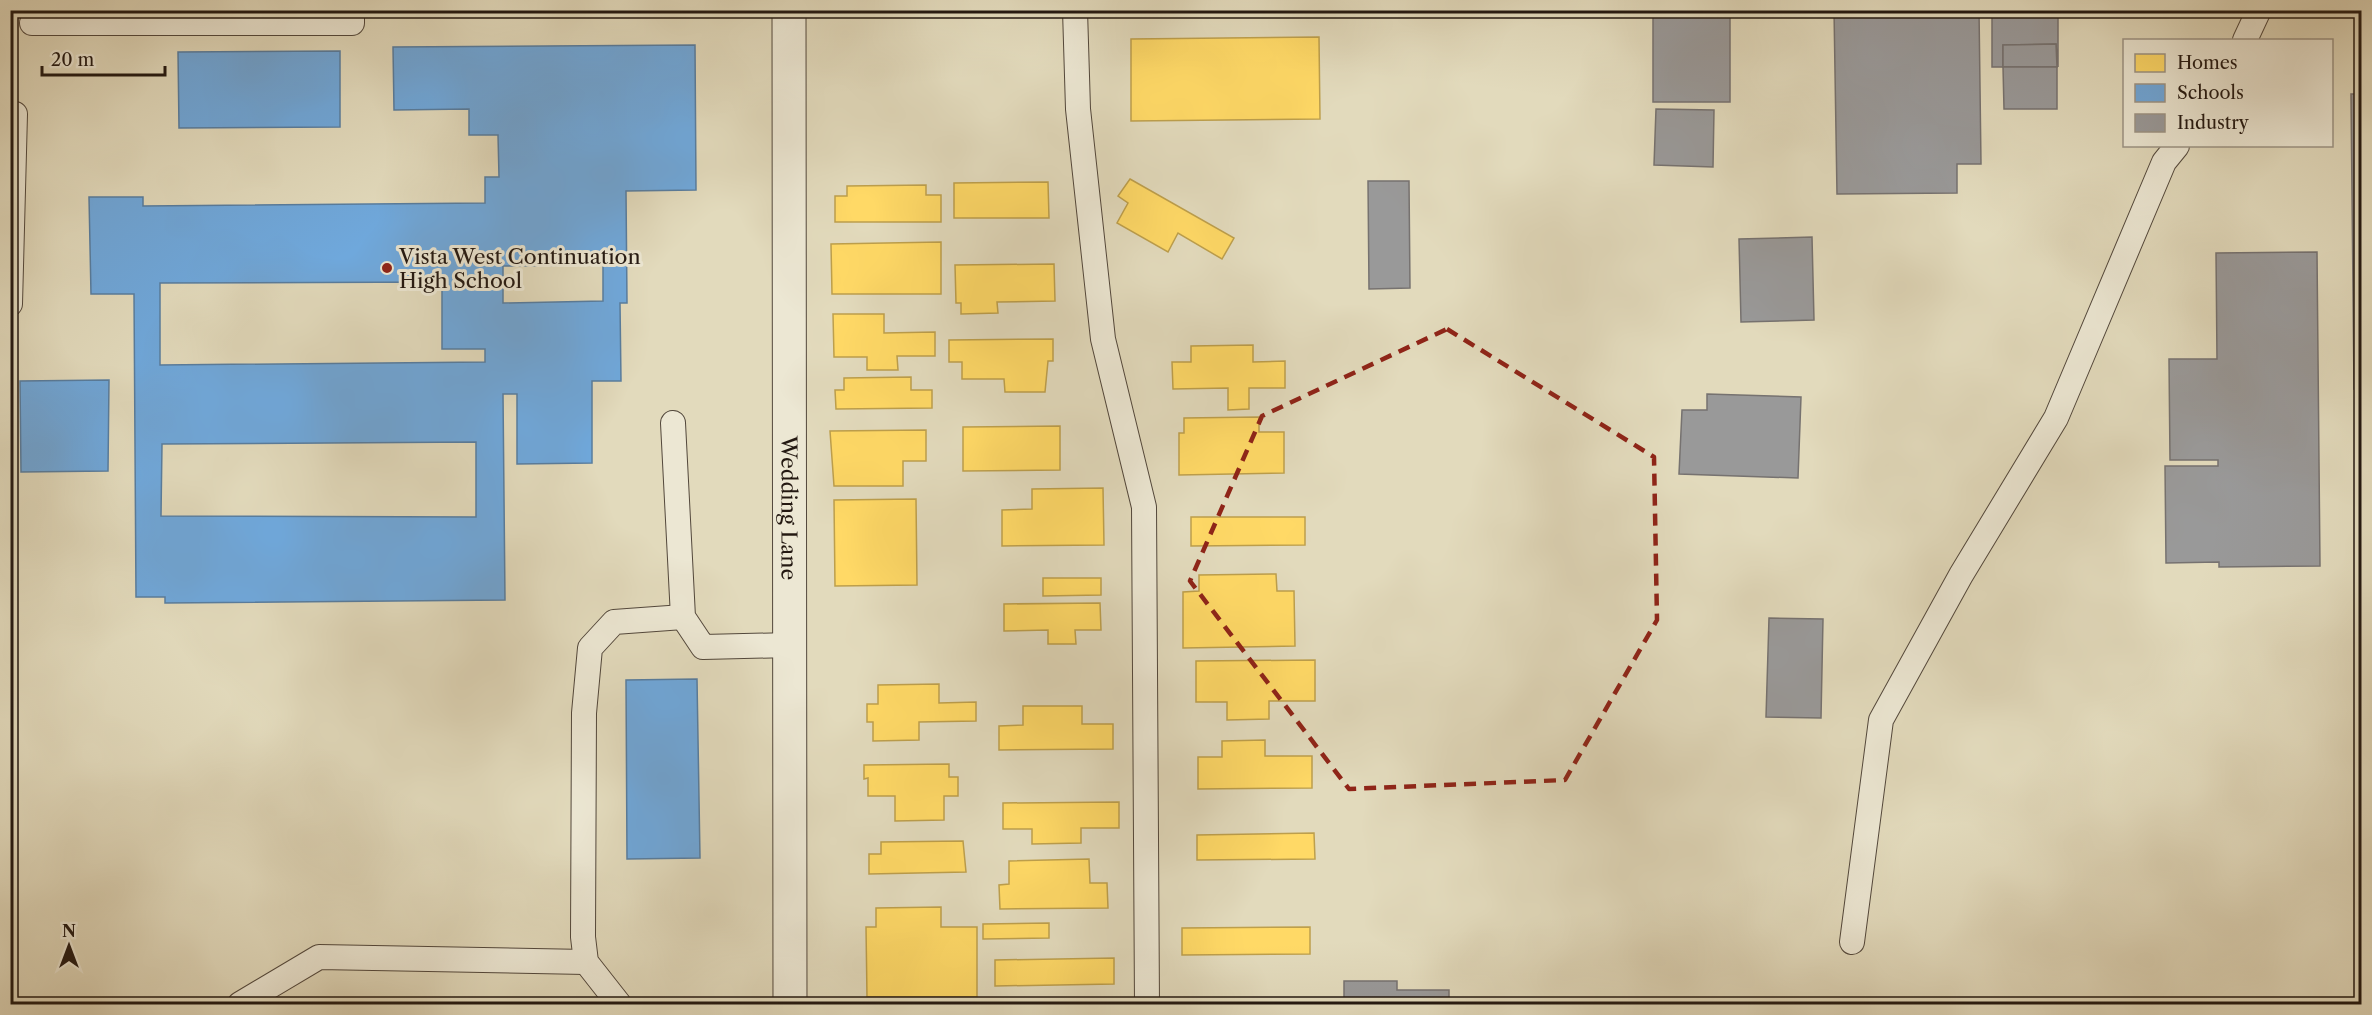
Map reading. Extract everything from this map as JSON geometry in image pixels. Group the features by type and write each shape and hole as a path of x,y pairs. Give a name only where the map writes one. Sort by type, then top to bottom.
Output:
{"street":[{"name":"Wedding Lane","path":"789,10 790,1005"}],"lane":[{"path":"32,23 193,17 352,23 352,10"},
{"path":"1075,10 1078,109 1103,339 1144,507 1147,1005"},
{"path":"2245,39 2259,10"},
{"path":"10,304 15,114"},
{"path":"1852,942 1881,720 1961,575 2056,418 2163,162 2176,147"},
{"path":"673,423 683,617 703,647 790,645"},
{"path":"619,1005 586,962 583,937 584,713 590,648 614,622 683,617"},
{"path":"240,1005 319,957 586,962"}],"highlighted area":[{"path":"1447,329 1654,457 1657,620 1565,780 1349,789 1190,581 1262,416"}],"building: Homes":[{"path":"1319,37 1320,119 1131,121 1131,39"},
{"path":"1130,179 1234,238 1222,259 1178,233 1168,252 1117,223 1128,203 1118,196"},
{"path":"1048,182 1049,218 954,218 954,183"},
{"path":"926,185 926,195 941,195 941,222 835,222 835,196 847,196 847,186"},
{"path":"941,242 941,294 832,294 831,244"},
{"path":"1054,264 1055,301 997,302 998,313 961,314 961,303 956,303 955,265"},
{"path":"833,314 884,314 884,333 935,332 935,356 897,356 898,370 867,370 867,357 834,357"},
{"path":"1053,339 1053,361 1048,361 1045,392 1005,392 1004,379 962,379 962,362 949,362 949,340"},
{"path":"1253,345 1253,362 1285,361 1285,388 1249,388 1249,409 1228,410 1228,388 1173,389 1172,362 1191,362 1191,346"},
{"path":"911,377 911,390 932,390 932,408 836,409 835,390 844,390 844,378"},
{"path":"1259,417 1259,432 1284,432 1284,473 1179,475 1179,433 1184,433 1184,418"},
{"path":"1060,426 1060,470 963,471 963,427"},
{"path":"926,430 926,461 903,461 903,486 834,486 830,431"},
{"path":"1103,488 1104,545 1002,546 1002,510 1032,509 1032,489"},
{"path":"916,499 917,585 835,586 834,500"},
{"path":"1191,517 1305,517 1305,545 1191,546"},
{"path":"1276,574 1277,591 1294,591 1295,646 1183,648 1183,592 1199,591 1199,575"},
{"path":"1043,578 1101,578 1101,595 1043,596"},
{"path":"1100,603 1101,630 1075,630 1076,644 1048,644 1048,630 1004,631 1004,604"},
{"path":"1315,660 1315,701 1269,701 1269,719 1227,720 1227,702 1196,702 1196,661"},
{"path":"939,684 939,703 976,702 976,721 919,722 919,740 873,741 873,722 867,722 867,704 878,704 878,685"},
{"path":"1023,706 1082,706 1082,724 1113,724 1113,749 999,750 999,726 1023,725"},
{"path":"1265,740 1265,756 1312,756 1312,788 1198,789 1198,757 1222,757 1222,741"},
{"path":"949,764 949,777 958,777 958,796 944,796 944,820 895,821 895,796 868,796 868,778 864,779 864,765"},
{"path":"1119,802 1119,828 1081,828 1081,843 1032,844 1032,829 1003,829 1003,803"},
{"path":"1314,833 1315,859 1197,860 1197,835"},
{"path":"963,841 966,872 869,874 869,854 881,854 881,842"},
{"path":"1089,859 1090,883 1107,883 1108,908 1000,909 999,885 1009,884 1009,861"},
{"path":"941,907 941,927 977,927 977,997 867,997 866,927 876,927 876,908"},
{"path":"1049,923 1049,938 983,939 983,924"},
{"path":"1310,927 1310,954 1182,955 1182,928"},
{"path":"1114,958 1114,984 995,986 995,960"},
{"path":"1222,999 1260,999 1261,1004 1222,1004"}],"building: Schools":[{"path":"695,45 696,190 626,191 627,303 620,303 621,381 592,381 592,463 517,464 517,394 503,394 505,600 165,603 165,597 136,597 134,294 91,294 89,197 143,197 143,206 485,203 485,177 499,177 498,135 469,135 469,109 394,110 393,47","holes":["603,265 603,301 503,303 503,266","442,282 442,349 485,349 485,362 160,365 160,283","476,442 476,517 161,516 162,444"]},
{"path":"340,51 340,127 179,128 178,52"},
{"path":"109,380 108,471 21,472 20,381"},
{"path":"697,679 700,858 627,859 626,680"}],"building: Industry":[{"path":"1653,10 1730,10 1730,102 1653,102"},
{"path":"1834,10 1979,10 1981,164 1957,164 1957,193 1837,194"},
{"path":"1992,10 2058,10 2058,67 2056,44 2003,45 2003,67 1992,67"},
{"path":"2056,44 2057,67 2003,67 2003,45"},
{"path":"2003,67 2057,67 2057,109 2004,109"},
{"path":"2351,94 2362,94 2362,389 2354,389"},
{"path":"1656,109 1714,110 1713,167 1654,165"},
{"path":"1368,181 1409,181 1410,288 1369,289"},
{"path":"1812,237 1814,320 1741,322 1739,239"},
{"path":"2317,252 2320,566 2219,567 2219,562 2166,563 2165,466 2218,466 2218,460 2170,460 2169,359 2217,359 2216,253"},
{"path":"1707,394 1801,397 1798,478 1679,474 1682,410 1707,410"},
{"path":"1769,618 1823,619 1821,718 1766,717"},
{"path":"1344,981 1397,981 1397,990 1449,990 1449,1004 1344,1004"}],"place":[{"name":"Vista West Continuation High School","path":"387,268"}]}
